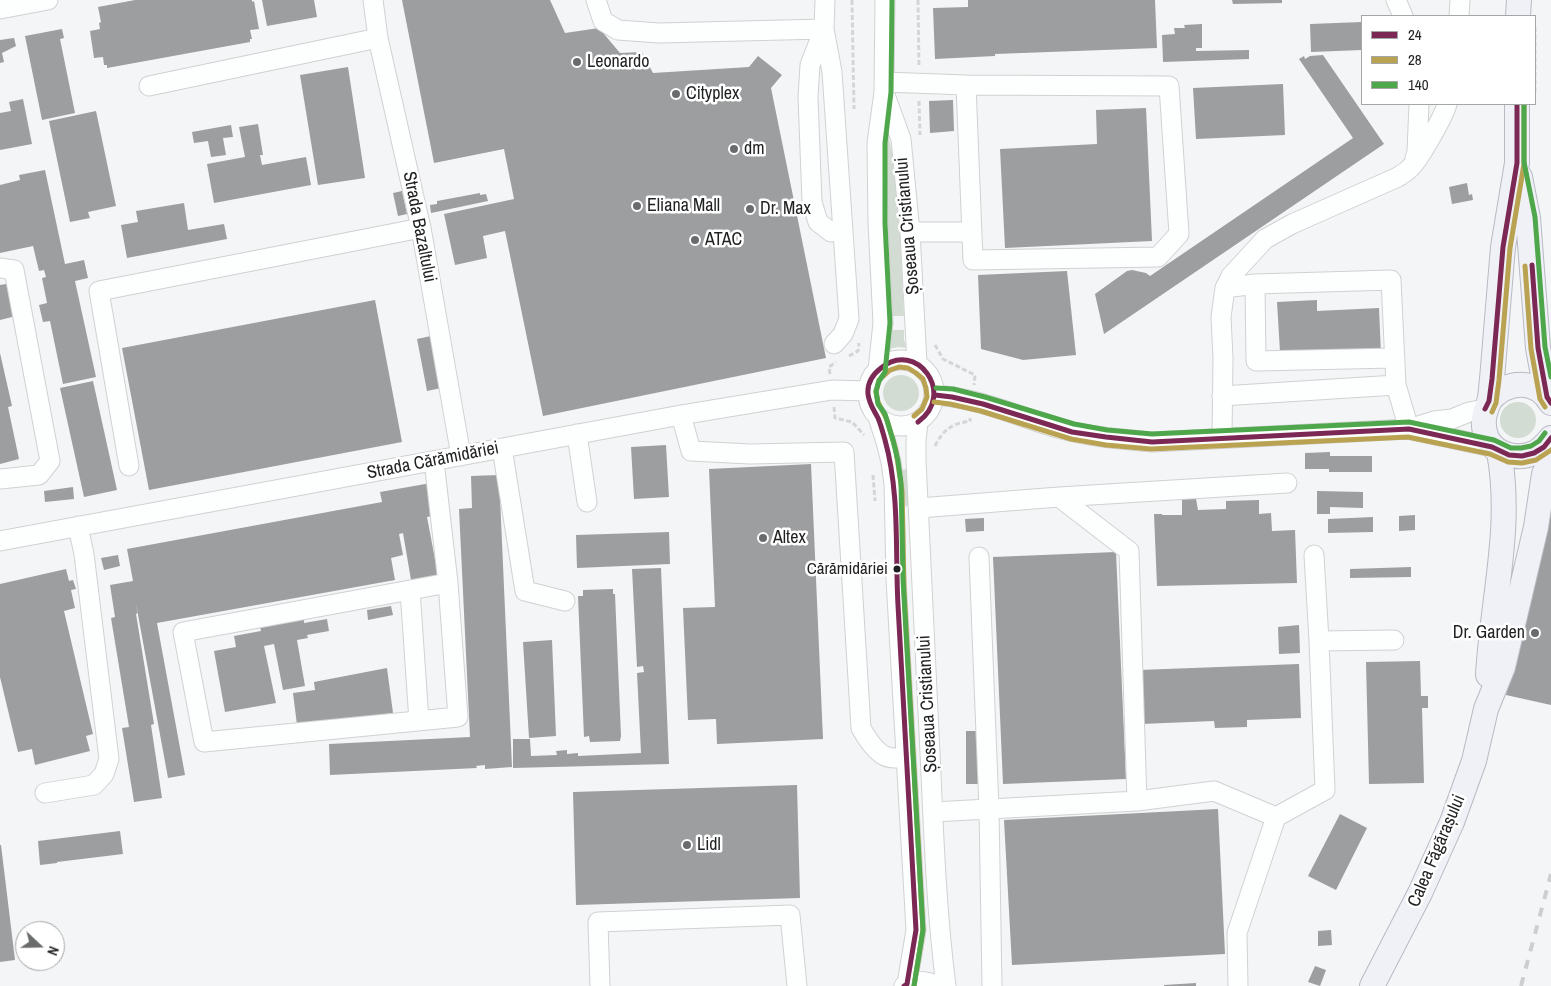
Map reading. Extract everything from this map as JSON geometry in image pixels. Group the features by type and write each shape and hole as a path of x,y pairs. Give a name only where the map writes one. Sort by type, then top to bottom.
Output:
{"main road":[{"path":"1518,15 1519,0"},
{"name":"Calea Făgărașului","path":"1486,709 1489,663 1504,532 1503,473 1496,449 1485,433 1484,417 1492,379 1503,247 1517,162 1517,105"},
{"name":"Calea Făgărașului","path":"1517,162 1528,218 1538,348 1549,400"},
{"name":"Calea Făgărașului","path":"1487,405 1503,388 1520,384 1539,390 1549,400"},
{"name":"Calea Făgărașului","path":"1496,449 1509,455 1522,456 1534,453 1544,447 1551,438"},
{"name":"Calea Făgărașului","path":"1372,986 1420,893 1452,822 1474,761 1486,709 1503,667 1536,527 1544,474 1551,462 1551,438"}],"street":[{"path":"0,9 48,0"},
{"name":"Strada Bazaltului","path":"373,0 378,38 421,228 461,456"},
{"path":"596,0 603,21 618,30 659,33 824,29"},
{"path":"824,0 824,29 832,72 849,319 843,334 834,344"},
{"name":"Șoseaua Cristianului","path":"878,370 883,323 878,223 877,142 884,87 886,0"},
{"path":"1396,0 1403,15"},
{"path":"1459,15 1460,0"},
{"path":"824,29 810,65 808,97 812,202 818,222 831,232 843,230"},
{"path":"149,86 378,38"},
{"path":"884,87 966,85 1169,86 1179,234 1158,257 973,260 966,85"},
{"name":"Șoseaua Cristianului","path":"884,87 900,139 910,232 916,363"},
{"path":"1412,166 1417,152 1419,105"},
{"path":"1222,438 1221,317 1225,288 1231,276 1266,239 1292,224 1398,176 1412,166 1432,135 1447,105"},
{"path":"129,466 99,291 421,228"},
{"path":"910,232 971,232"},
{"path":"0,268 14,270 50,461 39,475 0,479"},
{"path":"1225,288 1255,284 1391,280 1396,385 1409,429"},
{"path":"1255,284 1256,361 1394,358"},
{"path":"906,360 916,363 925,369 931,378 935,388 934,401 928,414 918,422 910,426 893,426 878,417 871,407 868,391 872,377 886,363 906,360"},
{"path":"1222,396 1396,385"},
{"name":"Strada Cărămidăriei","path":"0,541 681,415 832,390 868,391"},
{"path":"935,395 972,400 1061,429 1113,439 1152,442 1409,429 1434,421 1452,419 1487,405"},
{"path":"681,415 690,452 750,454 844,452 861,728 867,739 885,756 906,758"},
{"name":"Șoseaua Cristianului","path":"878,417 888,449 894,484 896,579 916,930 905,985 918,981 938,986"},
{"name":"Șoseaua Cristianului","path":"918,422 916,440 933,812 941,953 946,986"},
{"path":"1409,429 1496,449"},
{"path":"577,434 587,502"},
{"path":"502,448 525,591 565,601"},
{"path":"434,461 448,583 458,717 204,742 183,632 448,583"},
{"path":"919,508 1059,496 1287,483"},
{"path":"1059,496 1129,551 1137,801"},
{"path":"45,793 94,785 104,774 109,759 84,554 78,526"},
{"path":"1238,986 1237,933 1276,817 1325,790 1320,641 1314,555"},
{"path":"979,557 989,809 992,986"},
{"path":"410,590 419,721"},
{"path":"1320,641 1394,640"},
{"path":"933,812 1137,801 1214,791 1276,817"},
{"path":"600,986 598,922 790,915 796,986"}],"path":[{"path":"852,0 854,110"},
{"path":"859,342 858,351 829,366 835,418 852,422 864,434 867,441"},
{"path":"873,473 874,502"}],"shaded area":[{"path":"885,121 897,174 904,316 891,316 884,161"},
{"path":"891,330 904,330 904,340 907,348 889,349 892,338"},
{"path":"901,375 913,381 919,393 913,405 901,411 889,405 883,393 889,381"},
{"path":"1518,402 1525,403 1531,407 1535,413 1535,427 1531,433 1525,437 1518,438 1511,437 1505,433 1501,427 1500,420 1501,413 1505,407 1511,403"},
{"path":"909,469 910,505 904,507 900,470"}],"building":[{"path":"135,0 252,0 252,2 254,1 259,29 250,30 252,39 250,39 250,42 107,68 107,65 104,65 103,57 94,58 90,31 100,29 99,23 101,22 98,7"},
{"path":"262,0 314,0 317,17 267,26"},
{"name":"Eliana Mall","path":"402,0 550,0 565,33 599,28 620,53 642,52 653,73 749,67 758,56 782,75 771,88 826,358 543,416 505,231 483,236 487,258 455,265 444,214 514,199 504,149 434,163"},
{"path":"968,0 1155,0 1157,48 995,54 995,56 935,59 933,8 968,7"},
{"path":"1232,0 1282,0 1282,3 1233,4"},
{"path":"1361,22 1361,50 1311,52 1310,24"},
{"path":"1202,24 1202,48 1196,48 1196,51 1249,50 1249,59 1163,62 1162,35 1175,34 1174,28 1185,28 1184,25"},
{"path":"62,29 64,38 60,39 75,113 42,120 25,36"},
{"path":"14,38 16,46 2,53 4,62 0,63 0,40"},
{"path":"1323,55 1384,144 1104,334 1095,294 1127,271 1132,270 1146,273 1150,276 1353,138 1299,59 1304,56 1305,59 1310,56"},
{"path":"348,67 365,178 318,185 300,75"},
{"path":"1283,84 1285,135 1196,139 1193,88"},
{"path":"23,99 32,144 0,150 0,113 11,111 9,102"},
{"path":"953,100 954,131 930,133 929,101"},
{"path":"1146,108 1152,241 1005,248 1000,149 1097,144 1096,110"},
{"path":"96,111 116,206 88,212 90,218 70,222 49,121"},
{"path":"258,124 263,155 260,155 262,165 306,157 311,185 214,203 207,164 245,157 239,127"},
{"path":"231,125 233,137 223,138 226,155 211,157 208,141 194,143 192,132"},
{"path":"45,170 65,264 84,260 88,278 75,281 96,377 63,384 50,321 43,322 39,305 47,303 42,278 46,277 44,270 39,271 33,246 0,253 0,185 20,180 19,175"},
{"path":"1467,183 1469,195 1472,194 1473,200 1452,204 1449,187"},
{"path":"402,191 407,214 398,216 393,193"},
{"path":"480,193 480,195 486,194 488,201 431,213 430,205 437,204 437,201"},
{"path":"184,203 188,230 224,224 227,239 127,258 121,225 138,222 136,211"},
{"path":"1067,271 1076,355 1023,360 981,349 978,275"},
{"path":"12,283 20,315 0,320 0,285"},
{"path":"375,300 402,442 149,490 122,348"},
{"path":"1317,300 1317,311 1379,308 1381,354 1316,357 1316,350 1280,352 1277,302"},
{"path":"431,336 441,388 427,391 417,339"},
{"path":"0,353 12,406 8,407 19,459 0,464"},
{"path":"93,381 117,490 84,497 60,388"},
{"path":"666,445 669,497 634,499 631,447"},
{"path":"1330,452 1330,456 1372,456 1372,472 1329,472 1329,469 1305,469 1305,453"},
{"name":"Altex","path":"811,464 823,739 717,744 716,719 688,720 683,608 715,607 709,469"},
{"path":"499,475 512,767 485,769 485,765 476,766 477,768 330,775 329,744 470,737 459,509 472,508 471,476"},
{"path":"431,483 437,515 427,517 438,575 411,580 403,533 399,534 403,555 391,558 395,580 157,623 185,775 168,778 138,613 136,614 154,724 151,725 162,798 134,802 122,728 129,727 111,618 115,617 110,585 133,581 127,549 382,502 380,492"},
{"path":"73,487 74,499 45,502 44,491"},
{"path":"1317,491 1363,492 1363,508 1330,507 1330,514 1317,514"},
{"path":"1182,493 1195,493 1198,510 1226,509 1226,501 1259,500 1259,514 1271,513 1272,531 1295,530 1297,583 1157,586 1154,514 1182,515"},
{"name":"Dr. Garden","path":"1551,509 1551,705 1506,695"},
{"path":"1415,515 1415,530 1399,531 1399,516"},
{"path":"1373,517 1373,532 1328,533 1328,519"},
{"path":"984,518 984,531 966,532 965,519"},
{"path":"669,532 670,564 577,568 576,535"},
{"path":"1116,552 1126,779 1003,784 993,557"},
{"path":"118,555 120,566 104,570 101,558"},
{"path":"1411,567 1411,577 1350,578 1350,569"},
{"path":"661,568 669,764 513,768 513,739 530,739 531,756 557,755 556,751 567,750 567,754 578,753 578,756 641,753 637,673 644,672 643,666 637,667 632,569"},
{"path":"66,569 69,581 73,580 76,589 71,590 75,608 64,611 93,734 86,736 90,751 35,765 32,749 18,752 0,677 0,584"},
{"path":"613,589 613,594 615,594 621,736 620,741 590,742 589,736 584,737 578,596 583,596 583,590"},
{"path":"391,606 393,615 368,620 367,610"},
{"path":"304,619 304,623 327,619 329,631 307,635 308,638 297,640 305,686 283,690 274,644 264,646 276,703 225,712 214,651 236,647 234,636 261,631 260,627"},
{"path":"1299,625 1300,653 1279,654 1278,627"},
{"path":"552,640 556,736 529,738 523,642"},
{"path":"1420,661 1421,696 1428,696 1428,708 1422,708 1424,783 1369,784 1366,662"},
{"path":"1299,664 1301,718 1247,720 1247,727 1215,728 1214,721 1141,724 1139,670"},
{"path":"387,668 393,713 297,725 293,693 315,690 314,682"},
{"path":"966,731 983,731 986,784 966,784"},
{"name":"Lidl","path":"797,785 800,898 576,905 573,792"},
{"path":"1218,809 1225,954 1012,965 1004,820"},
{"path":"1340,814 1367,828 1336,890 1308,876"},
{"path":"120,831 123,854 40,865 38,841"},
{"path":"0,845 1,845 15,960 0,962"},
{"path":"1331,930 1332,945 1318,946 1318,931"},
{"path":"1315,966 1326,970 1320,986 1308,982"},
{"path":"1196,983 1196,986 1164,986 1164,985"}],"railway":[{"path":"1521,986 1551,874"}],"transit line":[{"name":"140","path":"892,0 891,92 885,143 885,223 890,323 885,372 879,381 876,391 878,404 885,414 893,440 901,483 903,579 923,930 914,986"},
{"name":"24","path":"1485,409 1489,401 1492,379 1503,247 1517,163 1517,105"},
{"name":"28","path":"1492,412 1496,403 1499,380 1510,248 1524,164 1524,105"},
{"name":"140","path":"1524,105 1524,162 1535,217 1545,347 1551,377"},
{"name":"24","path":"1532,265 1538,348 1547,397 1551,403"},
{"name":"28","path":"1525,266 1531,349 1540,399 1545,407"},
{"name":"24","path":"904,986 907,984 916,930 898,605 895,501 890,460 885,440 868,394 869,383 875,373 894,361 907,360 918,365 927,374 933,385 934,398 929,410 918,422"},
{"name":"28","path":"914,416 922,409 927,397 923,379 908,368 899,367 890,370 879,380 876,392 896,451 902,491 904,591 923,930 914,986"},
{"name":"140","path":"936,388 953,389 985,397 1074,424 1107,430 1152,434 1409,422 1494,440 1511,448 1521,448 1531,446 1539,441 1545,433"},
{"name":"24","path":"935,395 983,404 1072,432 1152,442 1409,429 1492,447 1509,455 1522,456 1534,453 1544,447 1551,438"},
{"name":"28","path":"934,402 981,411 1071,439 1106,445 1151,449 1408,437 1490,454 1508,462 1522,463 1536,460 1551,450"}],"place":[{"name":"Leonardo","path":"577,62"},
{"name":"Cityplex","path":"676,94"},
{"name":"dm","path":"734,149"},
{"name":"Eliana Mall","path":"637,206"},
{"name":"Dr. Max","path":"750,209"},
{"name":"ATAC","path":"695,240"},
{"name":"Altex","path":"763,538"},
{"name":"Cărămidăriei","path":"897,569"},
{"name":"Dr. Garden","path":"1535,633"},
{"name":"Lidl","path":"687,845"}]}
